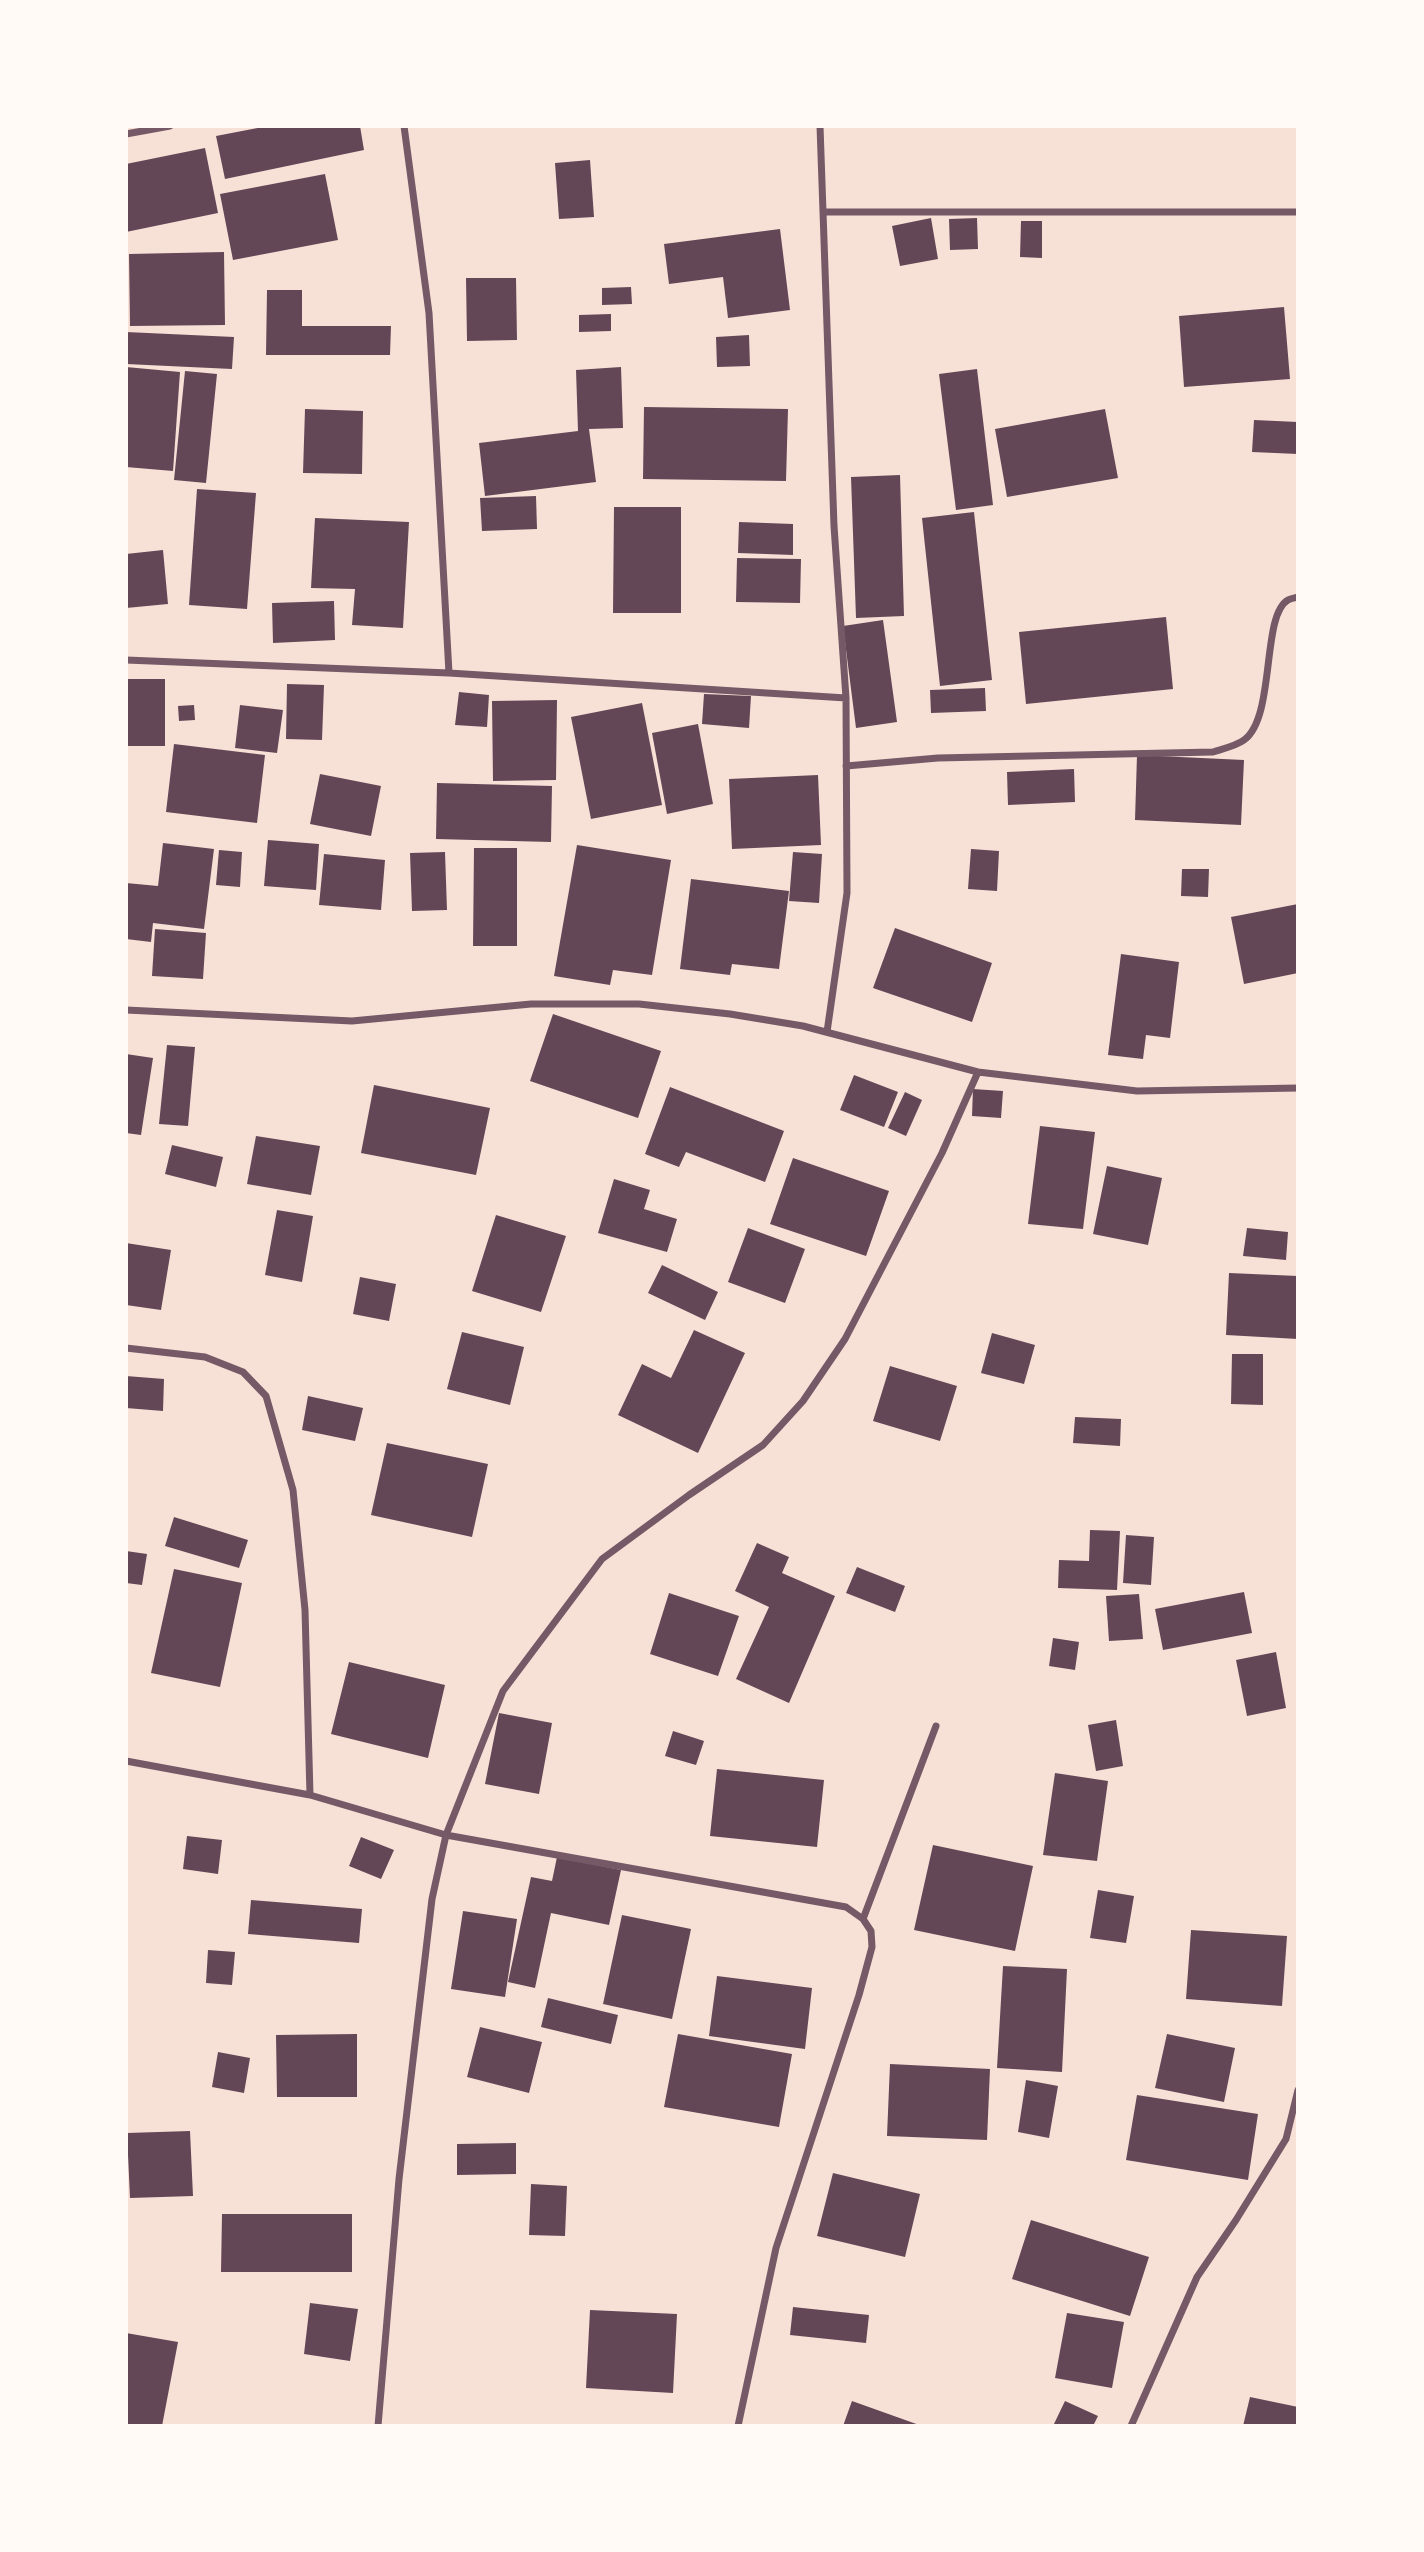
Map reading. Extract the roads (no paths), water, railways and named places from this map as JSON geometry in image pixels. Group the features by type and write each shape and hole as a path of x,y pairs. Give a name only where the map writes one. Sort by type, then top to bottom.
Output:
{"street":[{"path":"126,134 170,126"},
{"path":"404,126 429,313 449,673"},
{"path":"820,126 834,526 846,698 847,893 827,1032"},
{"path":"825,212 1298,212"},
{"path":"846,766 938,758 1213,752 1244,741 1259,721 1270,647 1280,607 1287,600 1298,597"},
{"path":"126,660 449,673 846,698"},
{"path":"126,1010 352,1021 531,1004 639,1004 730,1014 803,1026 978,1072 1137,1091 1298,1088"},
{"path":"378,2426 399,2179 432,1899 446,1835 503,1691 602,1559 763,1445 803,1401 845,1339 942,1153 978,1072"},
{"path":"126,1348 205,1357 243,1372 266,1396 293,1490 305,1610 310,1795"},
{"path":"863,1919 936,1726"},
{"path":"126,1761 310,1795 446,1835 846,1907 863,1919 871,1931 872,1947 859,1995 776,2248 738,2426"},
{"path":"1131,2426 1197,2277 1286,2139 1298,2090"}]}
